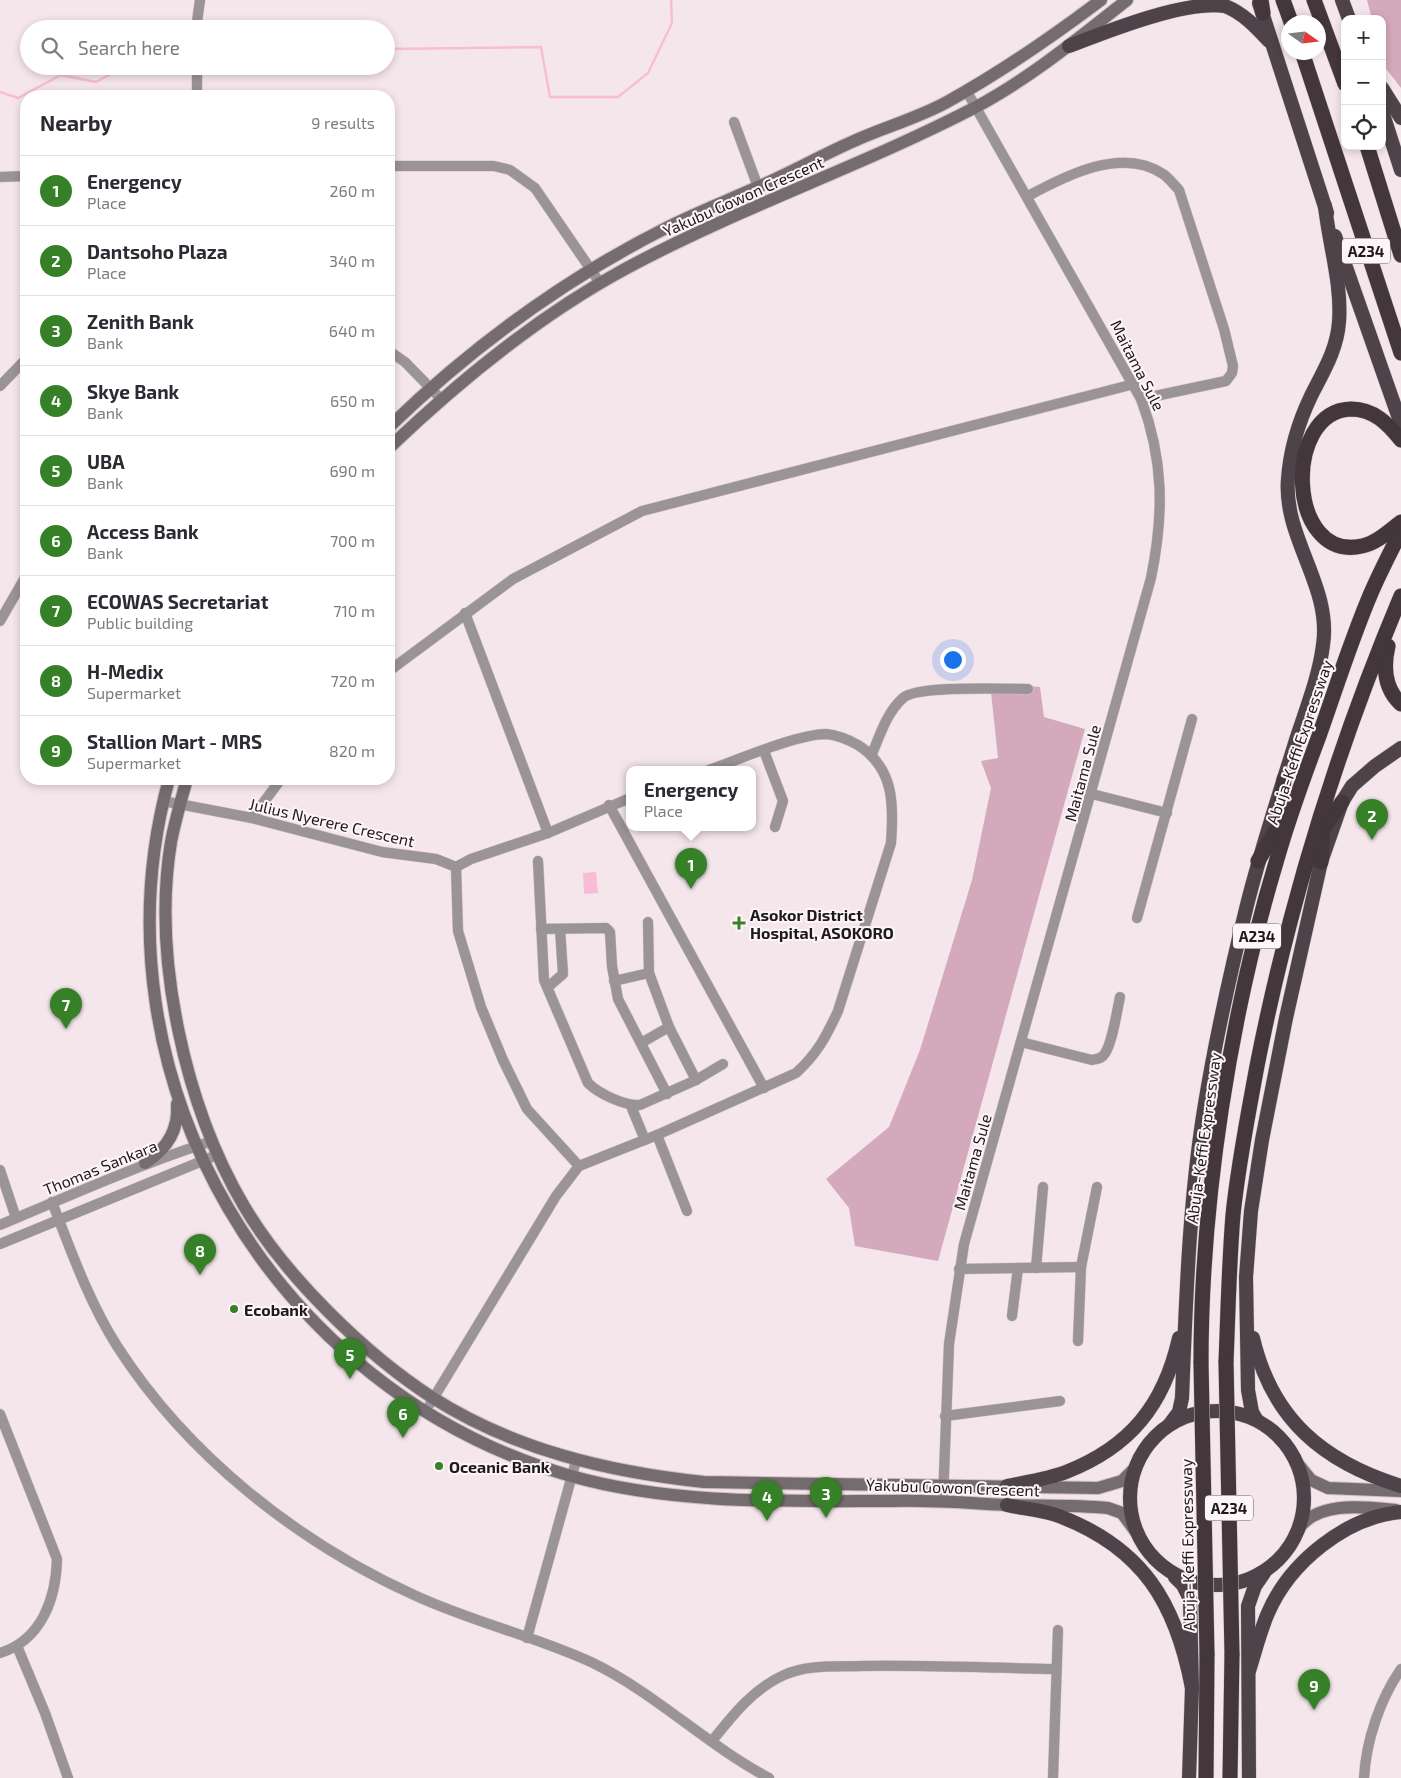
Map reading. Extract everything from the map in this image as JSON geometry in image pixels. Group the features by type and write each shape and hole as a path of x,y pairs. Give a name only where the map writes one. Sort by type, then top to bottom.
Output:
{"highway":[{"path":"1314,0 1341,73"},
{"path":"1342,0 1348,15"},
{"path":"1069,46 1174,5 1199,2 1225,6 1248,19 1270,42"},
{"path":"1284,3 1288,15"},
{"path":"1261,4 1270,42 1401,424"},
{"name":"A234","path":"1305,60 1401,353"},
{"path":"1386,94 1401,118"},
{"path":"1386,123 1401,170"},
{"name":"A234","path":"1368,150 1401,255"},
{"name":"Abuja-Keffi Expressway","path":"1170,1424 1179,1412 1182,1398 1192,1210 1205,1105 1227,992 1258,861 1313,688 1324,644 1323,606 1290,510 1288,480 1296,434 1310,399 1332,356 1339,323 1338,293 1325,206"},
{"path":"1401,440 1390,426 1368,412 1342,410 1329,416 1316,428 1308,443 1304,466 1304,487 1306,507 1312,524 1323,538 1334,543 1348,547 1362,546 1384,536 1401,522"},
{"name":"Abuja-Keffi Expressway","path":"1206,1778 1208,1654 1201,1322 1209,1218 1225,1087 1255,941 1277,859 1371,593 1401,531"},
{"path":"1399,601 1385,656 1384,673 1389,689 1401,704"},
{"name":"A234","path":"1230,1778 1232,1654 1226,1362 1233,1214 1244,1136 1276,976 1308,851 1364,689 1399,601"},
{"path":"1308,851 1352,786 1375,766 1401,748"},
{"path":"1277,859 1284,779"},
{"path":"1258,861 1299,794"},
{"path":"1321,862 1324,802"},
{"path":"1256,1419 1250,1405 1248,1390 1246,1277 1251,1211 1262,1140 1321,862 1342,802"},
{"path":"1246,1277 1251,1332 1260,1364 1272,1393 1284,1410 1318,1446 1337,1459 1353,1468 1401,1486"},
{"path":"1007,1486 1065,1473 1081,1466 1110,1450 1139,1425 1157,1398 1166,1379 1176,1352 1186,1306"},
{"path":"1249,1778 1248,1606 1254,1586 1286,1551 1297,1532 1303,1518 1305,1495 1298,1464 1280,1437 1256,1419 1242,1414 1213,1410 1184,1417 1170,1424 1150,1443 1136,1467 1130,1500 1136,1532 1150,1555 1170,1573 1198,1584 1228,1586 1243,1582 1270,1568"},
{"path":"1007,1505 1058,1516 1098,1535 1131,1560 1156,1589 1172,1615 1184,1649 1192,1688"},
{"path":"1249,1671 1268,1612 1301,1565 1333,1537 1376,1516 1401,1511"},
{"name":"Abuja-Keffi Expressway","path":"1170,1573 1183,1585 1190,1599 1192,1688 1189,1778"}],"main road":[{"name":"Yakubu Gowon Crescent","path":"395,421 430,387 501,329 591,269 666,228 855,141 917,117 1032,50 1102,0"},
{"name":"Yakubu Gowon Crescent","path":"395,443 442,400 516,339 600,283 674,244 976,107 1069,46 1127,0"},
{"name":"Yakubu Gowon Crescent","path":"167,785 152,859 150,909 152,964 164,1044 176,1096 202,1161 246,1238 281,1285 345,1351 382,1382 426,1412 489,1445 571,1476 669,1495 812,1501 943,1500 1007,1505 1108,1508 1122,1513 1136,1532"},
{"name":"Yakubu Gowon Crescent","path":"185,785 171,843 168,878 170,974 187,1064 217,1154 259,1230 309,1290 377,1356 434,1398 513,1438 576,1461 657,1477 704,1482 1098,1488 1113,1486 1122,1481 1136,1467"},
{"path":"145,1163 158,1155 168,1144 175,1128 178,1112 176,1096"},
{"path":"1298,1464 1311,1480 1328,1488 1401,1491"},
{"path":"1297,1532 1309,1518 1325,1511 1363,1508 1401,1511"}],"street":[{"path":"197,20 200,0"},
{"path":"197,75 197,90"},
{"name":"Maitama Sule","path":"943,1500 949,1344 964,1244 1092,794 1158,546 1161,518 1158,458 1152,428 1141,399 1028,196 966,90"},
{"path":"734,122 758,187"},
{"path":"1028,196 1094,166 1115,163 1150,168 1163,173 1179,190 1224,329 1233,366 1232,373 1226,381 1141,399"},
{"path":"395,166 494,166 510,170 535,188 600,283"},
{"path":"0,177 20,176"},
{"path":"395,354 405,362 442,400"},
{"path":"0,386 20,365"},
{"path":"395,666 513,579 642,511 1134,384"},
{"path":"0,620 20,586"},
{"path":"465,613 548,833"},
{"path":"872,754 891,712 905,696 927,690 1028,689"},
{"path":"1137,918 1192,719"},
{"path":"426,1412 556,1196 579,1166 657,1135 796,1073 814,1057 828,1034 841,1002 891,843 893,816 883,768 872,754 848,740 826,734 797,740 721,766"},
{"path":"764,751 783,801 775,827"},
{"path":"252,818 277,785"},
{"path":"1092,794 1167,813"},
{"path":"579,1166 527,1109 503,1060 481,1006 458,931 456,867 471,859 548,833 609,805 626,799"},
{"name":"Julius Nyerere Crescent","path":"163,801 252,818 382,852 436,859 456,867"},
{"path":"609,805 764,1088"},
{"path":"538,861 544,980 588,1083 592,1088 631,1106 640,1105 696,1080 723,1064"},
{"path":"648,922 649,973 669,1027 696,1080"},
{"path":"548,987 563,974 560,928"},
{"path":"541,929 606,928 610,932 614,981 618,999 667,1094"},
{"path":"614,981 649,973"},
{"path":"1021,1042 1092,1060 1098,1059 1103,1056 1108,1045 1120,997"},
{"path":"641,1043 669,1027"},
{"path":"631,1106 645,1140"},
{"path":"657,1135 687,1211"},
{"name":"Thomas Sankara","path":"0,1225 52,1202 121,1176 145,1163 212,1141"},
{"path":"0,1244 217,1154"},
{"path":"0,1170 16,1218"},
{"path":"1036,1268 1043,1187"},
{"path":"1078,1341 1081,1267 1097,1187"},
{"path":"52,1202 97,1312 117,1346 145,1386 195,1443 283,1519 368,1572 414,1596 595,1664 769,1778"},
{"path":"959,1269 1081,1267"},
{"path":"1012,1316 1018,1268"},
{"path":"945,1416 1060,1401"},
{"path":"0,1414 57,1559 56,1584 50,1606 36,1628 17,1646 0,1653"},
{"path":"527,1638 576,1461"},
{"path":"1053,1778 1058,1630"},
{"path":"17,1646 55,1740 68,1778"},
{"path":"712,1741 740,1706 758,1691 786,1674 805,1668 893,1666 1056,1669"},
{"path":"1364,1778 1372,1733 1383,1701 1400,1672"}],"shaded area":[{"path":"1367,0 1401,0 1401,88 1386,69 1386,15 1371,15"},
{"path":"990,683 1040,687 1044,717 1085,729 938,1261 855,1246 849,1208 826,1179 889,1127 920,1050 972,880 991,788 981,761 998,758"},
{"path":"596,872 598,893 584,894 583,873"}],"waterway":[{"path":"395,49 541,47 550,97 618,97 648,73 672,23 671,0"},
{"path":"33,90 61,75"},
{"path":"61,75 96,82 109,75"},
{"path":"0,92 18,98 20,97"}],"place":[{"name":"Dantsoho Plaza","path":"1372,840"},
{"name":"Energency","path":"691,889"},
{"name":"Asokor District Hospital, ASOKORO","path":"739,923"},
{"name":"ECOWAS Secretariat","path":"66,1029"},
{"name":"H-Medix","path":"200,1275"},
{"name":"Ecobank","path":"234,1309"},
{"name":"UBA","path":"350,1379"},
{"name":"Access Bank","path":"403,1438"},
{"name":"Oceanic Bank","path":"439,1466"},
{"name":"Zenith Bank","path":"826,1518"},
{"name":"Skye Bank","path":"767,1521"},
{"name":"Stallion Mart - MRS","path":"1314,1710"}]}
